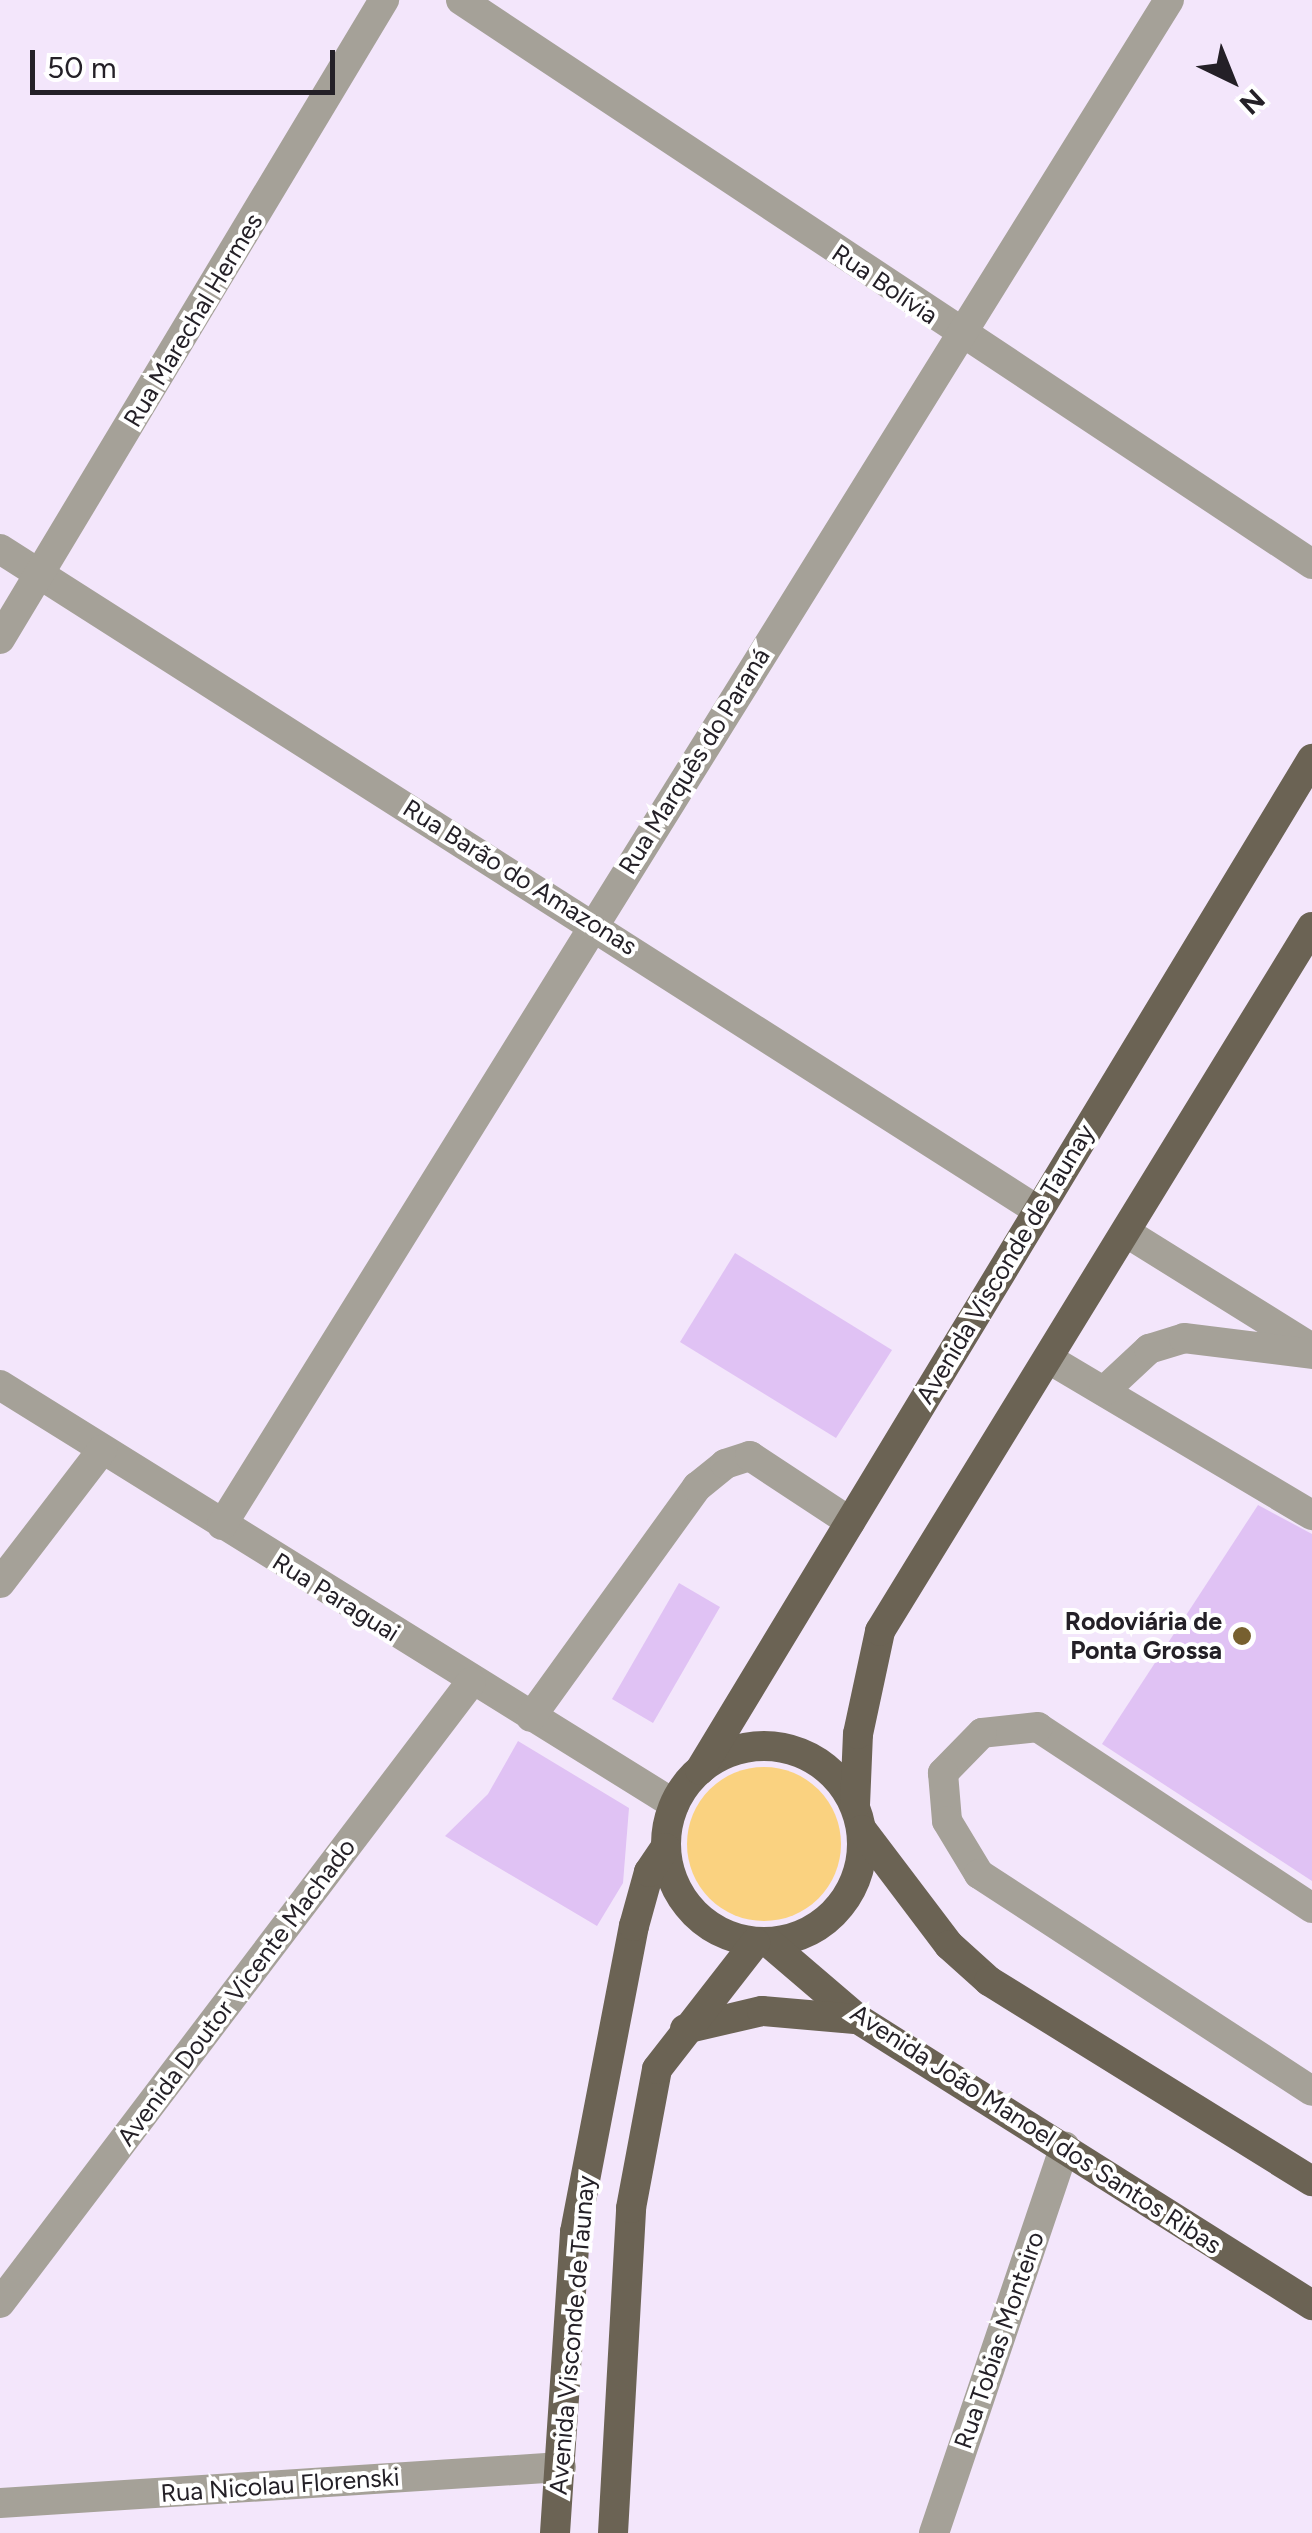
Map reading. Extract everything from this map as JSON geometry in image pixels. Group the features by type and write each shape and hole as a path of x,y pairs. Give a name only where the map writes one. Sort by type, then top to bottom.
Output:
{"main road":[{"name":"Avenida Visconde de Taunay","path":"555,2533 575,2232 602,2068 649,1872 666,1848 674,1804 700,1770 1312,759"},
{"path":"666,1848 690,1910 730,1937 762,1942 804,1934 844,1902 859,1868 858,1734 880,1631 1312,927"},
{"name":"Avenida Visconde de Taunay","path":"700,1770 738,1749 781,1747 824,1766 858,1817"},
{"path":"858,1817 949,1945 989,1981 1312,2181"},
{"name":"Avenida Visconde de Taunay","path":"613,2533 631,2208 656,2069 682,2030 762,1942"},
{"name":"Avenida João Manoel dos Santos Ribas","path":"762,1942 858,2019 1312,2305"},
{"path":"682,2030 762,2011 858,2019"}],"street":[{"name":"Rua Marechal Hermes","path":"0,639 384,0"},
{"name":"Rua Bolívia","path":"461,0 1312,564"},
{"name":"Rua Marquês do Paraná","path":"222,1525 592,921 964,336 1169,0"},
{"name":"Rua Barão do Amazonas","path":"0,549 592,921 1037,1210"},
{"path":"1127,1233 1312,1351"},
{"path":"1104,1392 1150,1349 1184,1338 1312,1351"},
{"path":"1049,1360 1312,1515"},
{"name":"Rua Paraguai","path":"0,1385 471,1682 674,1804"},
{"path":"0,1583 102,1450"},
{"path":"531,1717 697,1487 724,1464 750,1456 850,1522"},
{"name":"Avenida Doutor Vicente Machado","path":"0,2303 471,1682"},
{"path":"1312,1908 1038,1727 982,1733 943,1774 948,1821 979,1874 1312,2091"},
{"name":"Rua Tobias Monteiro","path":"934,2533 1065,2148"},
{"name":"Rua Nicolau Florenski","path":"0,2503 561,2467"}],"shaded area":[{"path":"764,1767 793,1773 818,1790 835,1815 841,1844 835,1873 818,1898 793,1915 764,1921 735,1915 710,1898 693,1873 687,1844 693,1815 710,1790 735,1773"}],"building":[{"path":"735,1253 892,1350 836,1438 680,1342"},
{"name":"Rodoviária de Ponta Grossa","path":"1258,1505 1312,1534 1312,1881 1102,1744"},
{"path":"679,1583 720,1607 653,1723 612,1699"},
{"path":"518,1741 629,1808 623,1883 597,1926 445,1836 488,1794"}],"place":[{"name":"Rodoviária de Ponta Grossa","path":"1242,1636"}]}
